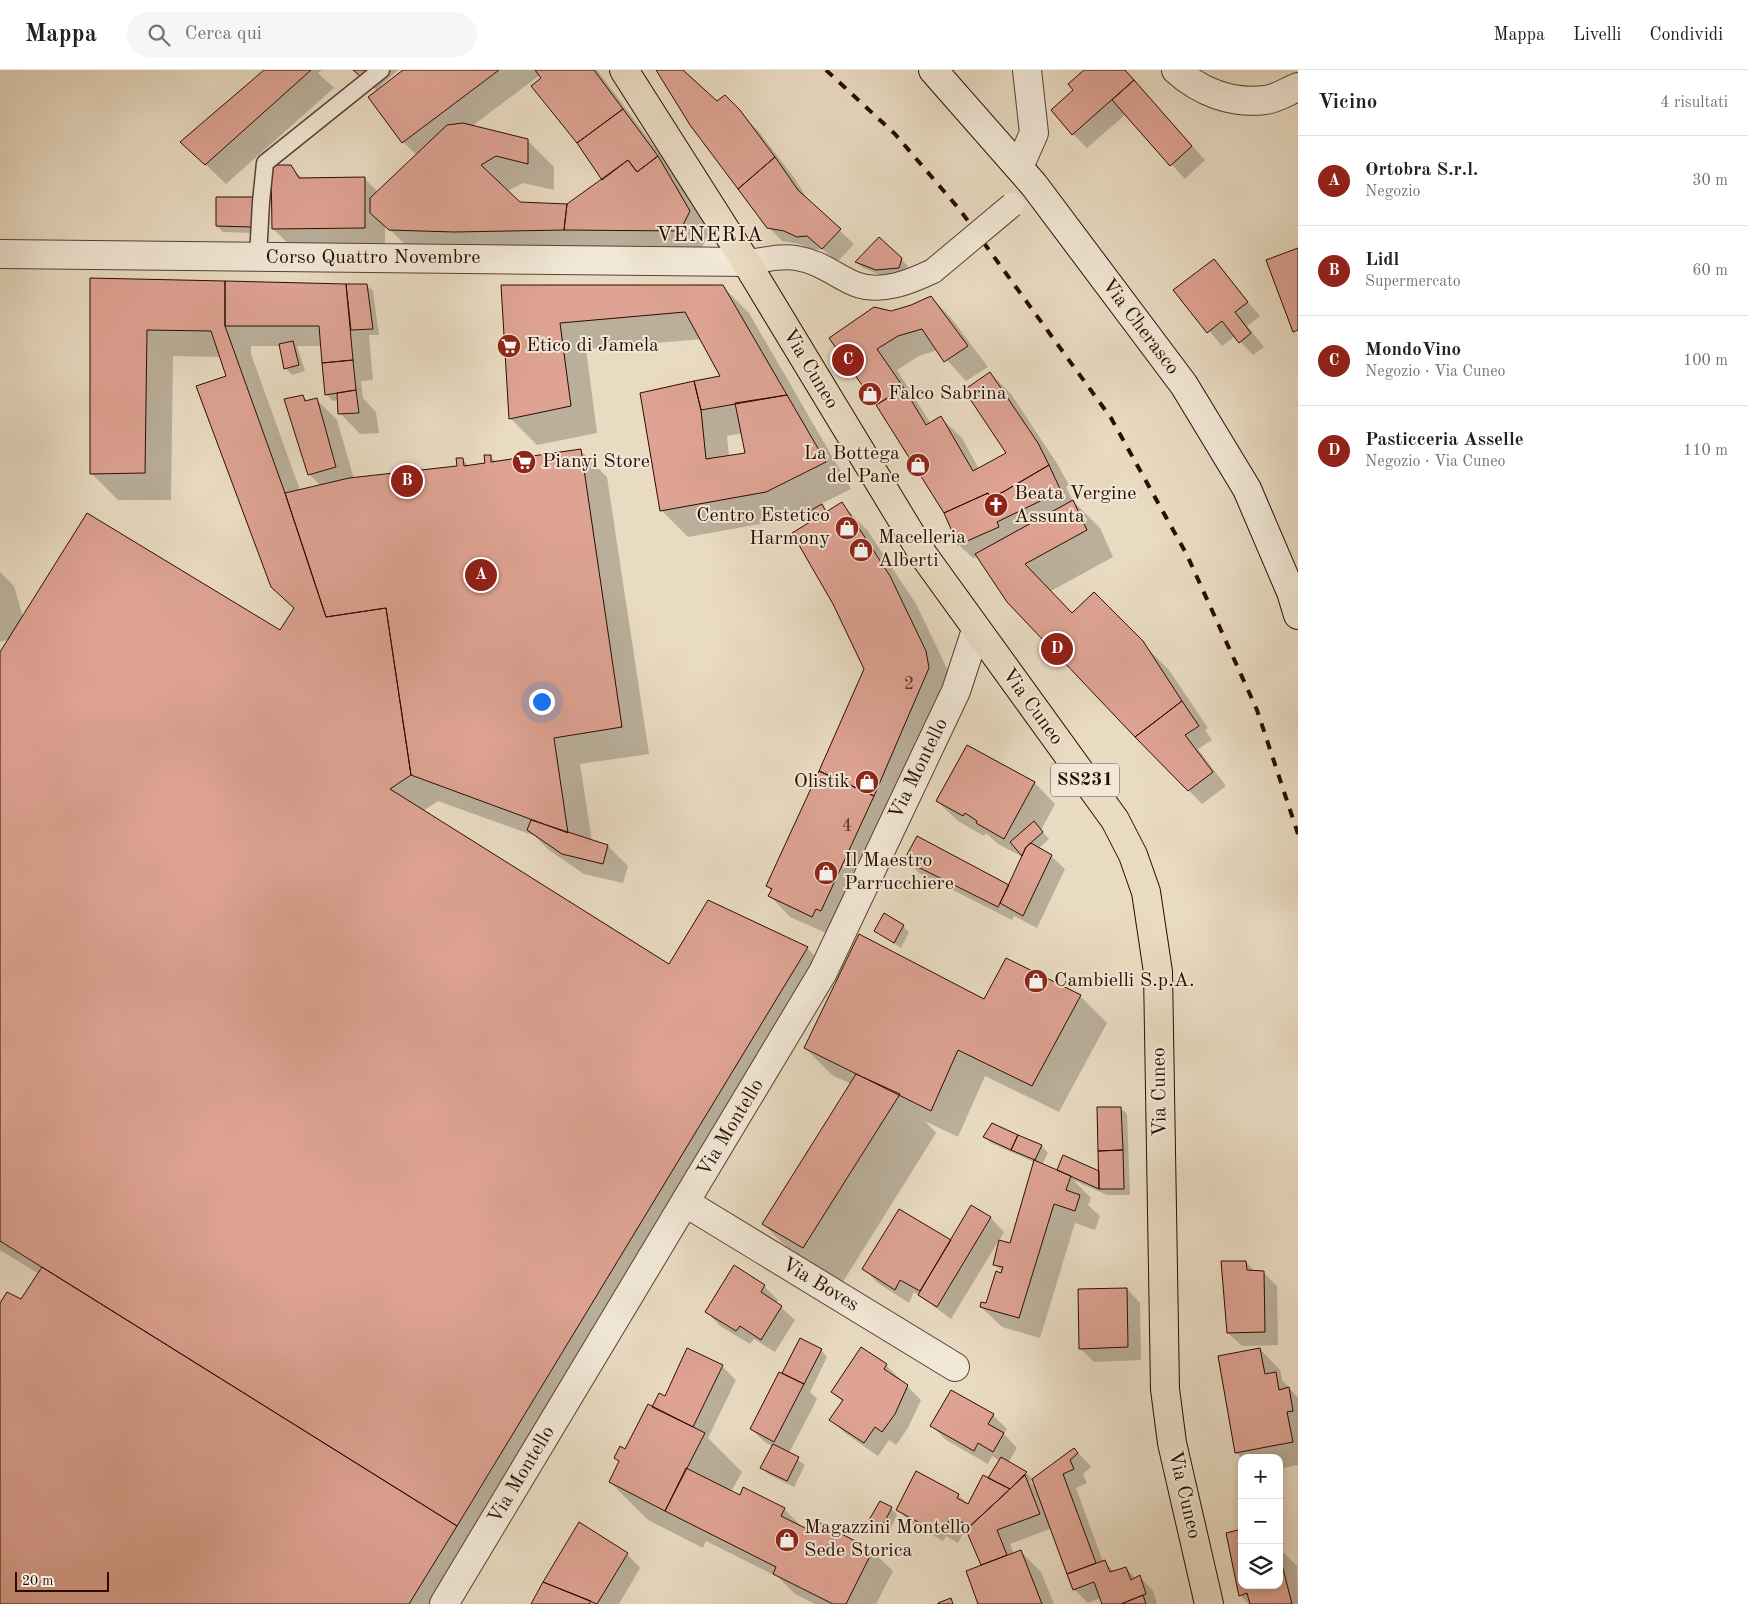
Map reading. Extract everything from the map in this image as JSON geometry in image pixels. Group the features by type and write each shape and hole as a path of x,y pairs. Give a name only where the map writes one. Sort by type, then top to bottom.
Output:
{"main road":[{"name":"Via Cuneo","path":"624,70 746,262 924,556 1115,820 1133,855 1146,892 1158,972 1165,1389 1172,1443 1209,1604"}],"street":[{"name":"Via Cherasco","path":"933,70 1026,176 1184,385 1247,489 1291,592 1298,615"},
{"path":"746,262 794,257 828,268 856,284 880,287 906,284 933,271 1012,205 1026,176 1034,133 1027,70"},
{"path":"1176,70 1189,82 1203,90 1233,100 1267,100 1298,87"},
{"name":"Corso Quattro Novembre","path":"0,254 746,262"},
{"name":"Via Montello","path":"444,1604 686,1204 823,972 956,691 976,630"},
{"name":"Via Boves","path":"686,1204 955,1367"}],"lane":[{"path":"258,257 260,202 265,163 381,70"}],"building":[{"path":"264,70 311,70 205,165 180,142"},
{"path":"353,70 369,70 361,77"},
{"path":"403,70 499,70 402,143 368,97"},
{"path":"535,70 594,70 623,109 577,143 531,86 541,78"},
{"path":"656,70 683,70 717,101 725,95 740,110 775,157 738,189 690,125"},
{"path":"1084,70 1125,70 1134,80 1072,135 1051,110 1073,90 1068,84"},
{"path":"1134,80 1192,146 1170,166 1112,100"},
{"path":"623,109 658,156 637,172 628,160 602,180 577,143"},
{"path":"463,123 528,139 528,164 496,156 481,165 520,202 567,204 564,230 454,232 389,230 370,213 370,198 447,125"},
{"path":"658,156 690,211 680,231 564,230 567,204 628,160 637,172"},
{"path":"775,157 798,190 841,229 822,249 807,236 797,237 784,231 767,228 738,189"},
{"path":"271,165 291,165 299,178 365,177 365,228 272,229"},
{"path":"216,197 253,197 252,227 216,226"},
{"path":"879,237 902,258 899,268 876,270 855,262"},
{"path":"1298,248 1298,330 1293,332 1266,260"},
{"path":"1214,259 1248,302 1235,312 1251,333 1239,343 1222,321 1207,333 1173,290"},
{"path":"90,278 225,281 225,326 285,493 326,617 386,608 411,775 390,789 669,964 708,900 808,947 457,1526 0,1241 0,652 87,513 280,630 294,608 271,587 196,386 226,376 211,331 147,330 145,473 90,474"},
{"path":"225,281 346,284 353,360 322,363 319,326 225,326"},
{"path":"346,284 367,284 373,329 351,330"},
{"path":"501,285 723,285 787,395 701,410 694,381 720,376 685,312 560,323 571,406 509,419"},
{"path":"931,296 968,346 944,362 922,329 898,336 877,349 904,388 876,405 829,338 874,307 891,311"},
{"path":"293,341 299,365 284,369 279,344"},
{"path":"353,360 356,390 325,395 322,363"},
{"path":"990,372 1038,443 1049,465 990,498 988,493 944,513 876,405 904,388 926,425 941,416 973,471 1006,453 964,390"},
{"path":"694,381 701,410 706,459 745,453 735,403 787,395 826,462 766,492 660,511 640,393"},
{"path":"356,390 359,413 338,414 337,393"},
{"path":"303,395 305,401 317,398 336,467 308,475 284,399"},
{"path":"581,449 622,727 554,738 568,833 411,775 386,608 326,617 285,493 349,478 457,466 456,458 463,458 464,466 485,463 484,455 491,455 491,462"},
{"name":"Beata Vergine Assunta","path":"1049,465 1061,491 997,522 999,527 958,545 944,513 988,493 990,498"},
{"path":"1073,500 1087,530 1025,564 1072,613 1094,592 1143,641 1182,701 1135,737 1007,602 975,554"},
{"path":"842,502 890,576 926,651 929,668 874,796 819,771 864,669 833,604 792,533 810,522 806,513 822,504 826,512"},
{"path":"1182,701 1199,726 1185,735 1213,772 1188,791 1135,737"},
{"path":"967,745 1035,782 1004,839 976,823 977,821 965,813 963,816 936,801"},
{"path":"819,771 874,796 821,911 816,909 812,917 768,896 772,889 766,886"},
{"path":"531,820 608,845 603,864 562,854 527,830"},
{"path":"1034,821 1043,832 1026,847 1022,856 1010,842"},
{"path":"917,836 1009,885 998,907 904,860"},
{"path":"1031,843 1052,855 1023,916 1000,903 1026,847"},
{"path":"884,913 904,925 894,943 874,931"},
{"path":"859,934 984,999 1006,958 1081,995 1032,1086 958,1050 931,1111 804,1048"},
{"path":"856,1074 900,1094 803,1248 762,1224"},
{"path":"1097,1107 1121,1107 1123,1150 1098,1151"},
{"path":"992,1123 1018,1135 1011,1150 983,1137"},
{"path":"1018,1135 1042,1145 1035,1160 1011,1150"},
{"path":"1123,1150 1124,1189 1099,1189 1098,1151"},
{"path":"1063,1155 1099,1171 1099,1189 1057,1170"},
{"path":"1034,1160 1071,1176 1066,1190 1080,1195 1075,1211 1054,1204 1019,1318 980,1307 981,1302 986,1303 996,1271 1001,1273 1003,1267 993,1265 999,1240 1010,1243"},
{"path":"971,1205 991,1217 937,1307 918,1295"},
{"path":"899,1209 951,1240 920,1291 900,1280 895,1290 862,1269"},
{"path":"1221,1261 1246,1261 1247,1270 1264,1271 1265,1332 1227,1333"},
{"path":"734,1265 765,1285 761,1292 782,1306 761,1340 740,1326 736,1331 705,1312"},
{"path":"42,1267 457,1526 409,1604 0,1604 0,1303 7,1292 21,1299"},
{"path":"1127,1288 1128,1347 1079,1349 1078,1289"},
{"path":"800,1338 822,1349 804,1384 782,1373"},
{"path":"861,1347 887,1364 884,1369 908,1385 895,1414 882,1432 875,1427 864,1443 829,1420 843,1400 831,1392"},
{"path":"687,1348 723,1365 693,1427 652,1407 659,1393 665,1396"},
{"path":"1260,1348 1265,1374 1276,1372 1279,1390 1289,1387 1293,1411 1287,1412 1293,1442 1235,1453 1218,1356"},
{"path":"779,1372 804,1384 774,1442 750,1429"},
{"path":"951,1390 994,1414 988,1424 1004,1433 993,1452 978,1443 974,1451 930,1426"},
{"path":"648,1404 705,1433 665,1511 609,1482 619,1461 614,1458 620,1446 625,1449"},
{"path":"773,1444 799,1457 787,1481 760,1468"},
{"path":"1074,1448 1078,1453 1070,1460 1074,1469 1063,1474 1096,1563 1067,1574 1032,1479"},
{"path":"1001,1457 1027,1472 1010,1489 988,1478"},
{"name":"Magazzini Montello Sede Storica","path":"686,1468 740,1495 743,1487 785,1508 781,1516 809,1530 814,1520 873,1550 846,1604 833,1604 773,1574 776,1567 665,1511"},
{"path":"916,1471 959,1494 957,1498 968,1504 983,1475 1010,1489 970,1526 951,1517 944,1530 932,1524 929,1528 896,1510"},
{"path":"1025,1475 1040,1514 997,1530 1007,1555 981,1565 966,1530"},
{"path":"880,1501 892,1507 882,1527 869,1520"},
{"path":"579,1522 628,1553 597,1604 543,1582"},
{"path":"1238,1530 1238,1589 1283,1589 1283,1569 1292,1604 1250,1604 1247,1593 1239,1596 1226,1533"},
{"path":"1021,1550 1042,1604 978,1604 966,1571"},
{"path":"1105,1560 1110,1572 1126,1567 1131,1580 1140,1575 1146,1594 1121,1604 1102,1604 1094,1582 1073,1590 1067,1574"},
{"path":"543,1582 591,1601 589,1604 531,1604"},
{"path":"1143,1595 1146,1604 1121,1604"},
{"path":"951,1598 953,1604 938,1604 938,1603"}],"railway":[{"path":"826,70 895,134 960,210 1111,418 1187,555 1257,710 1298,834"}],"place":[{"name":"Etico di Jamela","path":"509,346"},
{"name":"MondoVino","path":"848,360"},
{"name":"Falco Sabrina","path":"870,394"},
{"name":"Pianyi Store","path":"524,462"},
{"name":"La Bottega del Pane","path":"918,465"},
{"name":"Lidl","path":"407,481"},
{"name":"Beata Vergine Assunta","path":"996,505"},
{"name":"Centro Estetico Harmony","path":"847,528"},
{"name":"Macelleria Alberti","path":"861,550"},
{"name":"Ortobra S.r.l.","path":"481,575"},
{"name":"Pasticceria Asselle","path":"1057,649"},
{"name":"Olistik","path":"867,782"},
{"name":"Il Maestro Parrucchiere","path":"826,873"},
{"name":"Cambielli S.p.A.","path":"1036,981"},
{"name":"Magazzini Montello Sede Storica","path":"787,1540"}],"district":[{"name":"VENERIA","path":"710,235"}]}
